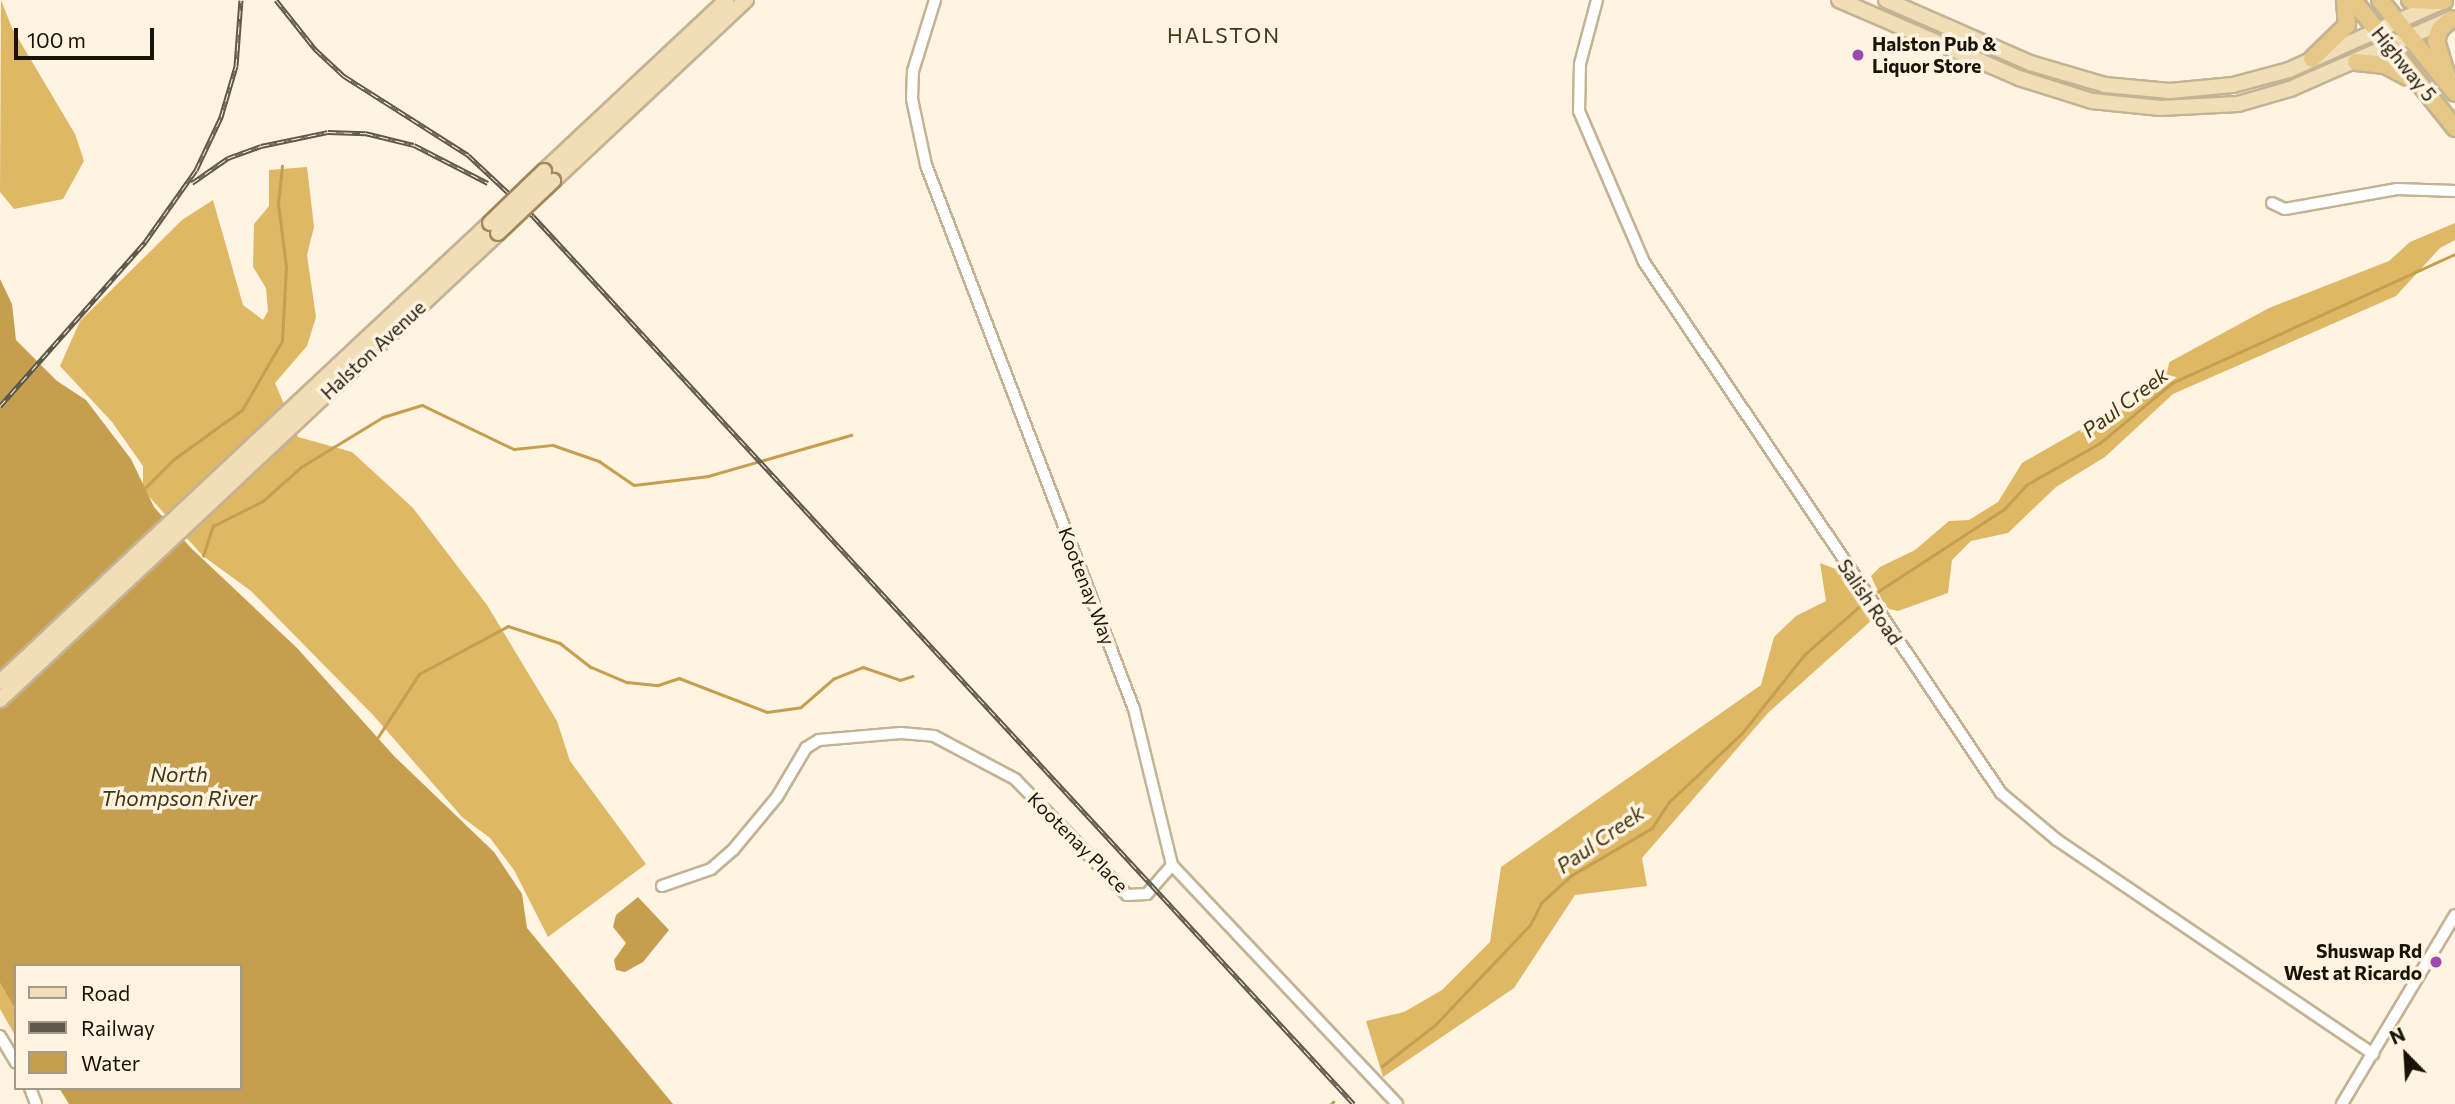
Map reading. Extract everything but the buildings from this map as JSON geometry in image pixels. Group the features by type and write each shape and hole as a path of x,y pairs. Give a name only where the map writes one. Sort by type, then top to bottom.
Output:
{"highway":[{"path":"2312,59 2347,25 2345,0"},
{"name":"Highway 5","path":"2353,0 2455,128"},
{"name":"Highway 5","path":"2380,0 2453,91"},
{"path":"2410,0 2445,0"},
{"path":"2453,18 2440,29 2436,41 2453,91"},
{"path":"2356,62 2402,71 2426,92"}],"main road":[{"name":"Halston Avenue","path":"0,682 321,390 494,228 727,0"},
{"name":"Halston Avenue","path":"549,176 747,0"},
{"path":"1839,0 2019,78 2092,102 2161,108 2238,104 2290,89 2453,18"},
{"path":"1893,2 2030,63 2105,85 2202,90 2278,73 2398,23 2445,0"},
{"name":"Halston Avenue","path":"0,700 321,390"}],"street":[{"name":"Kootenay Way","path":"935,0 913,71 912,99 923,155 1134,709 1172,865 1396,1104"},
{"name":"Salish Road","path":"1597,0 1580,64 1579,111 1644,262 2001,793 2057,840 2373,1054"},
{"path":"2272,203 2285,209 2397,189 2455,191"},
{"name":"Kootenay Place","path":"662,886 711,869 733,850 777,797 799,755 820,740 901,733 934,736 1015,779 1127,895 1147,894 1172,865"},
{"path":"2342,1104 2454,920"},
{"path":"0,1036 14,1060"}],"shaded area":[{"path":"1,0 12,28 75,134 84,161 63,199 14,209 0,192"},
{"path":"307,167 314,227 307,255 316,317 307,346 275,383 298,437 352,452 413,508 487,605 557,721 570,761 646,864 548,937 514,870 490,838 462,817 373,715 251,591 203,556 143,490 143,466 112,422 60,366 80,321 182,220 213,200 243,305 263,320 268,311 266,288 253,267 254,224 269,206 269,170"},
{"path":"2455,223 2455,240 2440,248 2396,296 2173,394 2105,457 2056,487 2008,533 1971,541 1952,560 1948,593 1898,611 1889,609 1882,600 1871,576 1880,567 1915,550 1949,521 1969,520 1998,502 2022,463 2134,399 2164,365 2269,308 2389,261 2410,242"},
{"path":"1820,563 1846,573 1872,620 1768,713 1642,858 1647,886 1575,895 1514,988 1383,1077 1366,1021 1404,1012 1442,990 1490,942 1501,867 1761,685 1774,637 1796,616 1826,601"},
{"path":"0,983 14,1008 14,1034 0,1009"}],"water":[{"name":"North Thompson River","path":"0,279 12,304 16,340 57,381 86,400 131,459 154,507 191,548 297,648 394,756 494,852 522,894 527,928 673,1104 69,1104 60,1090 242,1090 242,964 14,964 14,1008 0,983"},
{"path":"638,897 669,930 643,962 625,972 616,970 614,960 626,943 613,927 616,915"}],"waterway":[{"path":"143,490 174,459 242,410 282,341 286,267 278,204 282,166"},
{"name":"Paul Creek","path":"1874,594 2003,510 2026,485 2100,443 2172,383 2455,254"},
{"path":"203,556 213,526 263,501 301,467 383,417 422,405 514,449 553,445 599,461 634,485 708,476 851,435"},
{"name":"Paul Creek","path":"1382,1066 1435,1025 1530,925 1541,903 1572,875 1652,828 1668,803 1743,732 1804,655 1862,604"},
{"path":"378,737 419,674 508,626 560,643 591,667 627,682 658,685 679,678 767,712 801,707 833,679 863,667 900,680 912,676"}],"railway":[{"path":"0,406 145,242 196,170 221,117 236,66 241,0"},
{"path":"276,0 315,49 344,76 468,155 533,216 1354,1104"},
{"path":"192,183 228,158 261,146 328,132 365,133 414,145 488,183"}],"place":[{"name":"Halston Pub & Liquor Store","path":"1858,55"},
{"name":"Shuswap Rd West at Ricardo","path":"2436,962"}],"district":[{"name":"HALSTON","path":"1224,35"}]}
